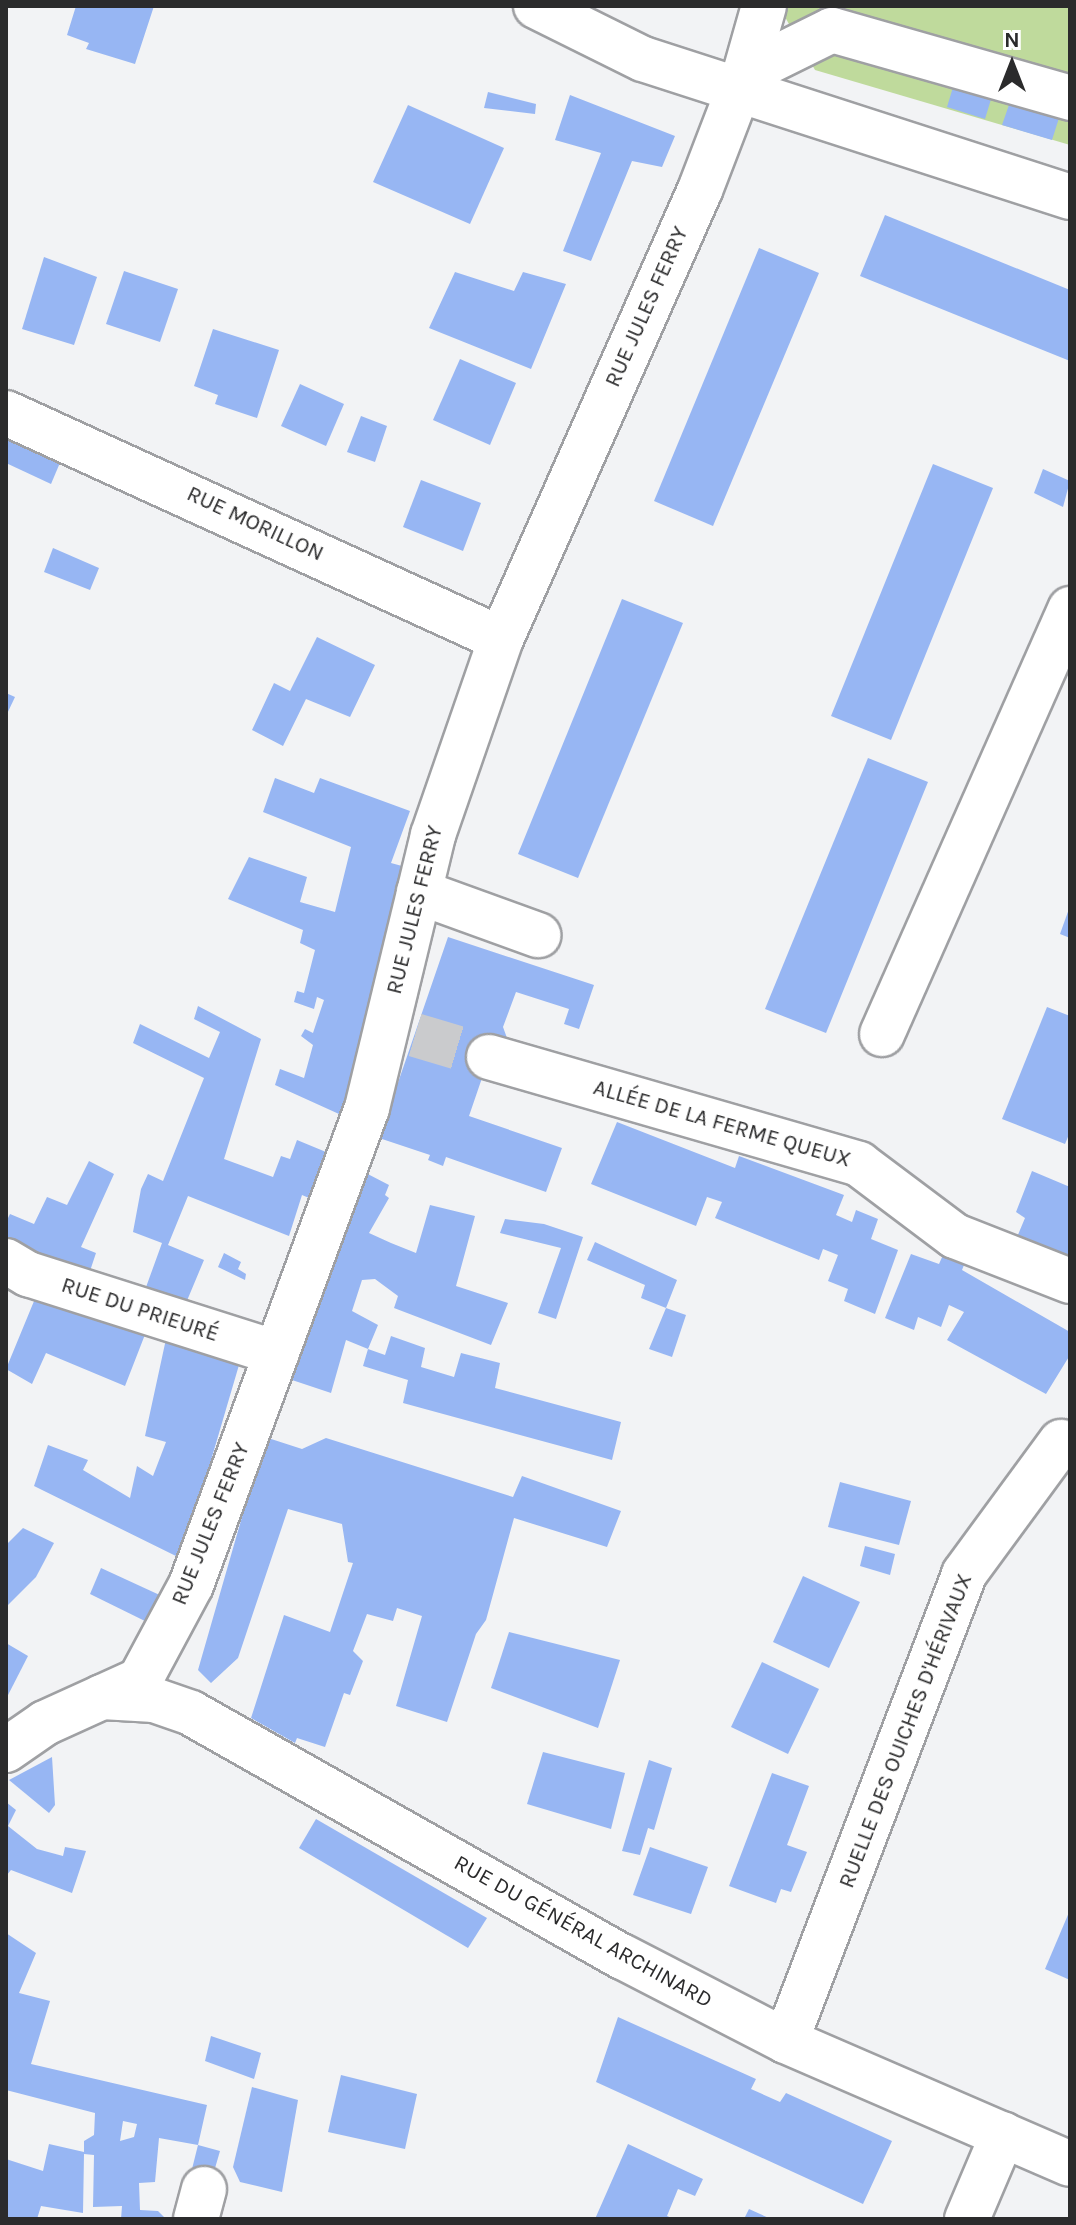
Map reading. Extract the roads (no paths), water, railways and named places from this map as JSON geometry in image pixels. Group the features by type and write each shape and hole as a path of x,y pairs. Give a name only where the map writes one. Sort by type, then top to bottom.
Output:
{"street":[{"path":"536,6 643,59 742,83 1070,197"},
{"name":"RUE JULES FERRY","path":"6,1750 45,1723 140,1680 191,1585 367,1108 400,1031 419,892 433,835 501,639 742,83 764,6"},
{"path":"742,83 832,30 1070,98"},
{"name":"RUE MORILLON","path":"6,413 501,639"},
{"path":"882,1034 1070,609"},
{"path":"419,892 538,935"},
{"name":"ALLÉE DE LA FERME QUEUX","path":"489,1057 859,1164 955,1236 1070,1281"},
{"name":"RUE DU PRIEURÉ","path":"6,1261 28,1274 277,1353"},
{"name":"RUELLE DES OUICHES D'HÉRIVAUX","path":"786,2041 964,1574 1061,1442"},
{"name":"RUE DU GÉNÉRAL ARCHINARD","path":"102,1697 154,1700 191,1713 623,1957 786,2041 1070,2164"},
{"path":"967,2219 1003,2134"}],"tunnel":[{"path":"415,1035 489,1057"}]}
